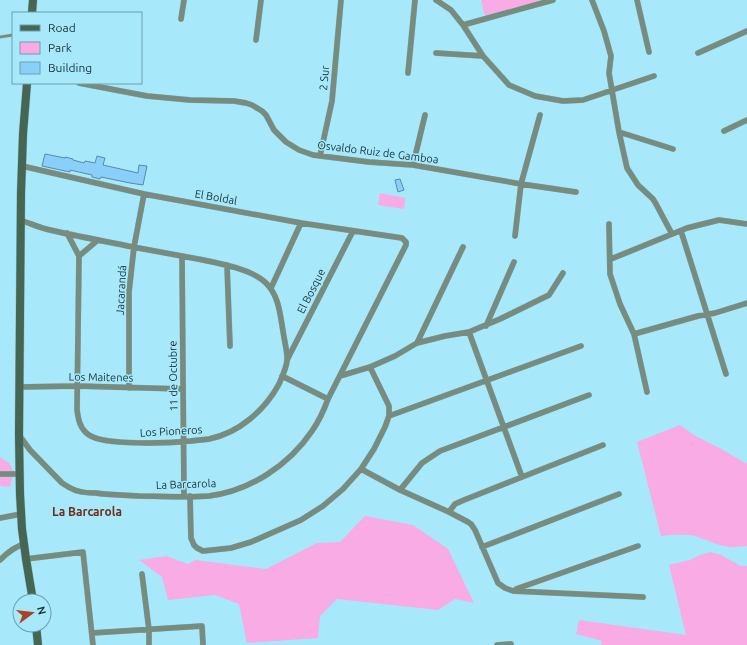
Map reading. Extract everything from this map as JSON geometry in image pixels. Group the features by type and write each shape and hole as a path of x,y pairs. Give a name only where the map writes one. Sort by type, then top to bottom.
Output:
{"main road":[{"path":"32,12 33,0"},
{"path":"27,84 20,220 19,435 21,514 32,593"},
{"path":"37,633 38,645"}],"street":[{"path":"181,19 184,0"},
{"path":"256,40 261,0"},
{"name":"2 Sur","path":"320,156 332,101 341,0"},
{"path":"408,73 415,0"},
{"path":"436,0 451,10 463,25 482,56 509,85 535,96 563,101 583,100 654,76"},
{"path":"463,25 541,1 553,0"},
{"path":"592,0 604,31 611,56 609,73 627,168 638,185 653,199 672,234"},
{"path":"637,0 649,52"},
{"path":"698,53 747,30"},
{"path":"436,53 482,56"},
{"name":"Osvaldo Ruiz de Gamboa","path":"84,84 147,96 246,103 257,108 266,115 274,130 286,142 306,153 369,162 413,165 576,192"},
{"path":"413,165 425,115"},
{"path":"515,236 521,184 540,115"},
{"path":"724,131 747,120"},
{"path":"619,132 673,149"},
{"name":"El Boldal","path":"22,166 144,194 301,223 402,238 406,242"},
{"name":"Jacarandá","path":"129,388 129,292 134,247 144,194"},
{"path":"20,220 45,229 227,265 258,277 271,288 301,223"},
{"path":"610,259 687,228 719,220 747,224"},
{"path":"609,224 610,274 620,304 634,334 647,392"},
{"name":"El Bosque","path":"287,360 353,230"},
{"path":"681,231 726,374"},
{"name":"Los Pioneros","path":"67,233 79,256 77,413 79,422 84,430 94,438 118,442 184,442 209,439 227,433 251,418 264,405 275,390 282,376 287,360 278,305 271,288"},
{"path":"79,256 98,240"},
{"name":"La Barcarola","path":"19,435 30,450 62,483 74,490 119,495 209,496 245,486 268,474 287,459 304,441 318,421 406,245 406,242"},
{"path":"417,343 464,247"},
{"name":"11 de Octubre","path":"182,256 184,496"},
{"path":"486,326 514,262"},
{"path":"227,265 230,346"},
{"path":"340,376 370,367 395,356 417,343 469,332 486,326 549,295 563,273"},
{"path":"634,334 747,303"},
{"path":"469,332 522,477"},
{"path":"389,416 581,346"},
{"path":"190,496 192,542 197,548 203,551 222,550 251,542 307,517 323,506 334,498 361,469 377,444 389,416 389,406 370,367"},
{"path":"282,376 328,399"},
{"name":"Los Maitenes","path":"20,387 77,386 183,389"},
{"path":"400,490 422,463 440,451 590,395"},
{"path":"449,512 458,503 603,445"},
{"path":"361,469 400,490 449,512 471,524 498,583 505,588 512,590 644,597"},
{"path":"0,474 20,474"},
{"path":"482,547 620,494"},
{"path":"0,518 21,514"},
{"path":"0,560 10,551 24,544"},
{"path":"512,590 638,546"},
{"path":"26,559 83,552 93,645"},
{"path":"142,574 149,630 149,645"},
{"path":"92,633 202,626 203,645"},
{"path":"497,645 511,644"}],"lane":[{"path":"0,37 12,35"}],"green space":[{"path":"481,0 543,0 485,16"},
{"path":"380,193 405,198 404,209 378,205"},
{"path":"680,425 694,435 747,464 747,546 727,547 691,535 661,536 637,442"},
{"path":"0,457 9,463 14,472 10,487 0,486"},
{"path":"365,516 413,525 448,549 474,603 455,599 438,610 337,599 320,616 318,638 247,643 239,604 215,595 168,600 162,577 139,560 166,556 188,564 195,560 266,569 317,543 340,542"},
{"path":"710,552 721,555 741,566 747,566 747,645 601,645 602,641 576,634 579,620 686,635 669,565 690,560"}],"building":[{"path":"45,154 65,157 84,163 85,161 95,163 97,156 105,158 103,165 138,173 139,165 147,166 143,185 101,177 100,179 92,177 92,175 70,170 70,172 42,166"},
{"path":"400,179 404,190 398,192 395,180"}],"district":[{"name":"La Barcarola","path":"87,511"}]}
